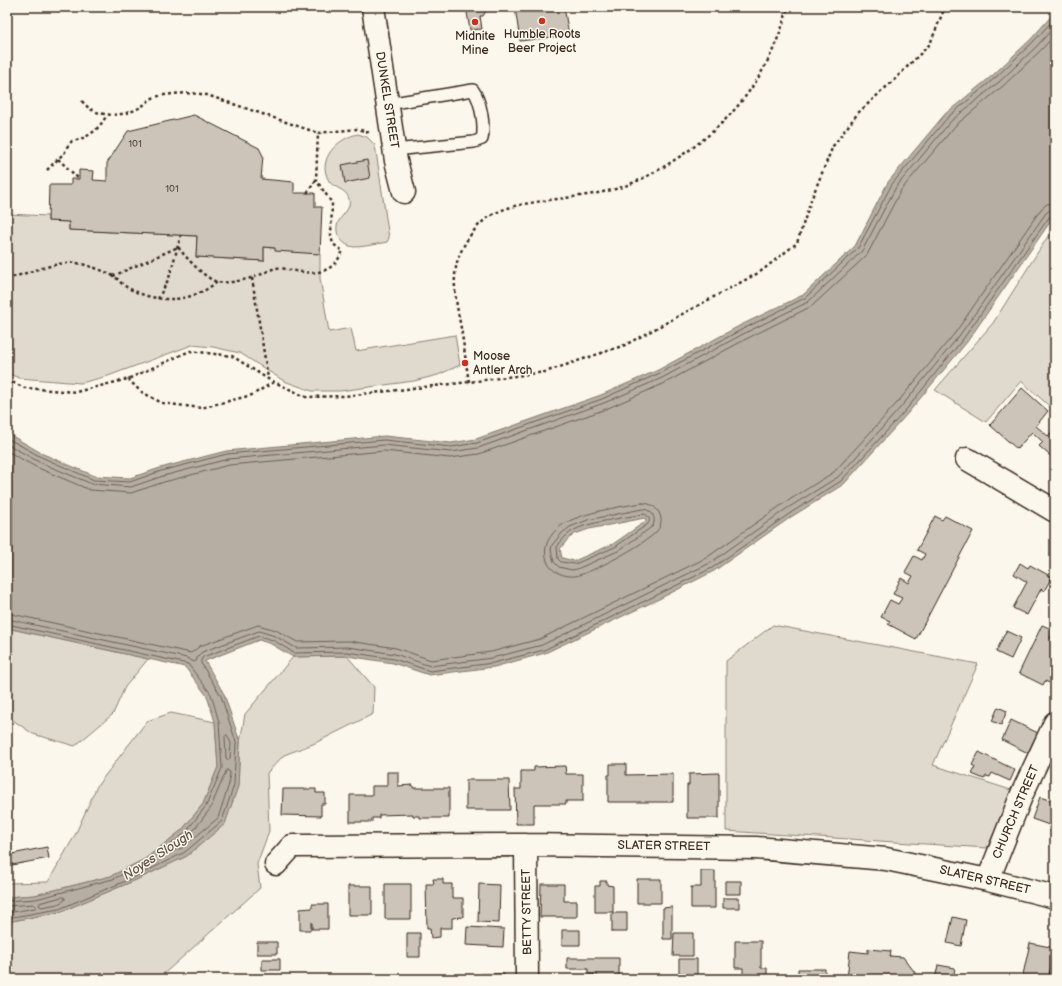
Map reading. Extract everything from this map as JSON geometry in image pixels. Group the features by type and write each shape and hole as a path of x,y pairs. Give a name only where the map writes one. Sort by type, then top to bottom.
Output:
{"street":[{"name":"DUNKEL STREET","path":"372,7 394,150 404,192"},
{"path":"967,459 1055,511"},
{"name":"CHURCH STREET","path":"988,880 1022,794 1055,723"},
{"name":"SLATER STREET","path":"276,864 292,846 526,845 756,848 886,859 988,880 1055,897"},
{"name":"BETTY STREET","path":"526,845 527,979"}],"lane":[{"path":"387,104 473,90 478,96 484,130 482,139 474,142 394,150"}],"path":[{"path":"469,382 455,287 458,260 464,246 482,222 493,214 507,208 594,194 625,186 660,170 702,142 739,106 752,88 772,53 788,7"},
{"path":"7,380 25,388 76,392 128,379 190,351 232,356 268,379 306,397 345,396 545,372 625,345 760,272 797,243 811,200 833,146 858,113 896,79 930,44 945,7"},
{"path":"82,101 91,109 107,115 126,114 141,107 153,97 197,93 207,95 318,133 357,129 372,134"},
{"path":"48,170 65,152 72,141 81,139 94,132 107,115"},
{"path":"307,193 316,180 318,133"},
{"path":"58,159 80,179"},
{"path":"7,279 47,267 74,263 87,265 114,276 134,291 158,299 188,296 202,292 217,282 252,278 275,268 313,273 325,271 339,260 343,251 333,244 331,236 332,203 316,180"},
{"path":"158,299 170,278 181,235"},
{"path":"178,247 194,265 217,282"},
{"path":"114,276 178,247"},
{"path":"252,278 268,379"},
{"path":"128,379 140,391 162,402 200,408 252,395 275,382"}],"shaded area":[{"path":"358,134 367,137 375,145 389,238 387,242 354,247 344,243 337,233 338,222 349,207 349,199 343,191 331,184 326,173 325,165 331,151 337,145 350,136"},
{"path":"7,214 48,216 48,221 69,222 69,230 197,236 196,257 264,261 264,247 320,254 320,278 329,332 351,328 356,351 455,335 460,365 438,375 414,381 340,391 312,391 284,381 240,353 213,347 192,345 108,376 81,383 19,378 7,373"},
{"path":"1055,225 1055,411 1021,381 986,422 935,390 993,323"},
{"path":"773,625 978,664 933,765 1014,791 987,848 726,831 726,661"},
{"path":"7,628 148,659 125,687 113,714 75,746 33,734 7,716"},
{"path":"347,656 374,687 373,714 313,744 284,755 267,773 269,831 257,864 260,888 158,979 7,979 7,922 60,912 136,880 187,856 225,823 238,786 240,742 245,714 293,657"},
{"path":"171,713 215,722 218,767 203,804 182,830 145,859 111,876 35,895 7,897 7,883 48,882 75,835 97,786 147,721"}],"water":[{"name":"Noyes Slough","path":"1055,12 1055,215 967,342 908,413 844,484 791,517 714,571 545,653 494,667 429,675 393,663 347,656 293,657 271,644 259,640 205,661 224,694 240,742 238,786 225,824 187,856 136,880 60,912 7,922 7,897 35,895 111,876 145,859 182,830 203,804 218,767 215,722 207,696 185,667 7,628 7,433 43,454 95,476 130,478 160,468 226,451 385,436 451,443 476,439 601,395 658,370 739,326 803,295 855,246 888,182 945,114 993,75 1031,39","holes":["645,518 646,521 613,544 574,561 562,558 560,549 568,539 575,534 589,529"]}],"building":[{"name":"Midnite Mine","path":"466,7 491,7 487,9 483,16 480,16 482,29 470,30"},
{"name":"Humble Roots Beer Project","path":"515,7 564,7 569,35 520,41"},
{"path":"194,115 259,148 263,156 261,179 294,182 294,193 315,193 315,207 322,207 320,254 275,251 275,248 264,247 264,261 196,257 197,236 69,230 69,222 48,221 49,185 71,185 71,179 79,179 79,170 94,171 93,180 107,181 107,163 128,131"},
{"path":"367,160 370,178 345,183 342,165"},
{"path":"1022,388 1048,411 1036,426 1048,436 1055,428 1055,460 1039,446 1043,442 1032,432 1017,449 990,425"},
{"path":"935,516 942,520 945,516 973,531 916,639 888,624 890,621 881,617 890,600 898,604 902,598 893,594 901,578 909,583 913,576 905,572 914,556 922,560 925,554 917,550"},
{"path":"1020,563 1028,568 1030,565 1052,577 1044,591 1041,589 1027,615 1013,608 1027,582 1014,574"},
{"path":"1042,625 1054,630 1050,638 1055,641 1051,650 1055,652 1055,660 1050,671 1055,673 1055,677 1052,684 1045,681 1043,685 1019,673"},
{"path":"1006,631 1021,638 1011,659 996,652"},
{"path":"998,707 1007,711 1001,725 992,721"},
{"path":"1011,720 1038,733 1028,753 1002,740"},
{"path":"979,752 1015,770 1010,781 992,773 990,777 986,776 984,779 972,774 975,767 972,765"},
{"path":"610,764 626,764 626,775 673,774 673,802 608,802 608,775 610,775"},
{"path":"565,766 566,774 583,774 583,801 566,801 566,804 534,804 534,824 516,824 515,789 521,789 521,771 534,771 534,767"},
{"path":"387,772 398,772 398,786 413,785 413,788 449,788 449,818 419,818 419,816 413,816 413,814 379,815 379,818 372,818 372,822 350,822 350,795 372,795 372,786 387,786"},
{"path":"719,773 719,818 687,818 687,785 689,785 689,774"},
{"path":"466,780 509,780 510,810 466,810"},
{"path":"283,789 316,789 316,793 325,793 325,804 321,804 321,816 282,815"},
{"path":"1040,797 1055,802 1055,816 1052,826 1032,819"},
{"path":"47,847 49,858 7,866 7,855"},
{"path":"701,871 715,871 715,908 691,908 691,887 701,887"},
{"path":"433,879 443,879 443,884 452,884 452,898 463,898 463,917 452,918 452,928 440,928 440,937 431,938 430,928 427,928 426,884 434,884"},
{"path":"637,879 661,879 661,903 637,903"},
{"path":"600,881 607,881 607,885 613,886 613,912 595,912 595,886 600,886"},
{"path":"725,881 741,881 741,894 725,894"},
{"path":"385,884 411,884 411,919 385,919"},
{"path":"479,884 500,885 499,923 478,922"},
{"path":"541,884 564,884 564,901 577,901 577,917 540,917"},
{"path":"348,886 372,886 372,915 348,915"},
{"path":"723,898 739,898 739,908 723,908"},
{"path":"312,904 328,904 328,929 312,929 311,923 311,930 300,930 300,909 312,908"},
{"path":"672,907 672,939 663,939 663,908"},
{"path":"612,913 627,913 627,932 612,932"},
{"path":"953,917 966,920 961,946 947,943"},
{"path":"467,927 504,929 503,947 466,945"},
{"path":"562,930 580,930 580,945 562,945"},
{"path":"407,933 420,933 420,957 407,957"},
{"path":"674,933 693,933 693,956 673,956"},
{"path":"735,941 761,941 761,968 767,968 767,979 743,979 743,968 735,968"},
{"path":"257,942 277,942 277,954 257,954"},
{"path":"1030,943 1055,948 1048,979 1022,979"},
{"path":"868,949 891,951 890,956 903,957 920,979 847,979 850,951 868,953"},
{"path":"567,958 619,958 619,979 597,979 597,974 588,974 588,969 567,969"},
{"path":"262,959 280,959 280,970 262,970"},
{"path":"679,959 697,959 697,979 679,979"},
{"path":"938,965 955,968 953,979 935,979"},
{"path":"798,969 825,969 825,979 798,979"},
{"path":"481,974 504,974 504,979 481,979"}],"place":[{"name":"Humble Roots Beer Project","path":"542,21"},
{"name":"Midnite Mine","path":"475,22"},
{"name":"Moose Antler Arch","path":"465,363"}]}
